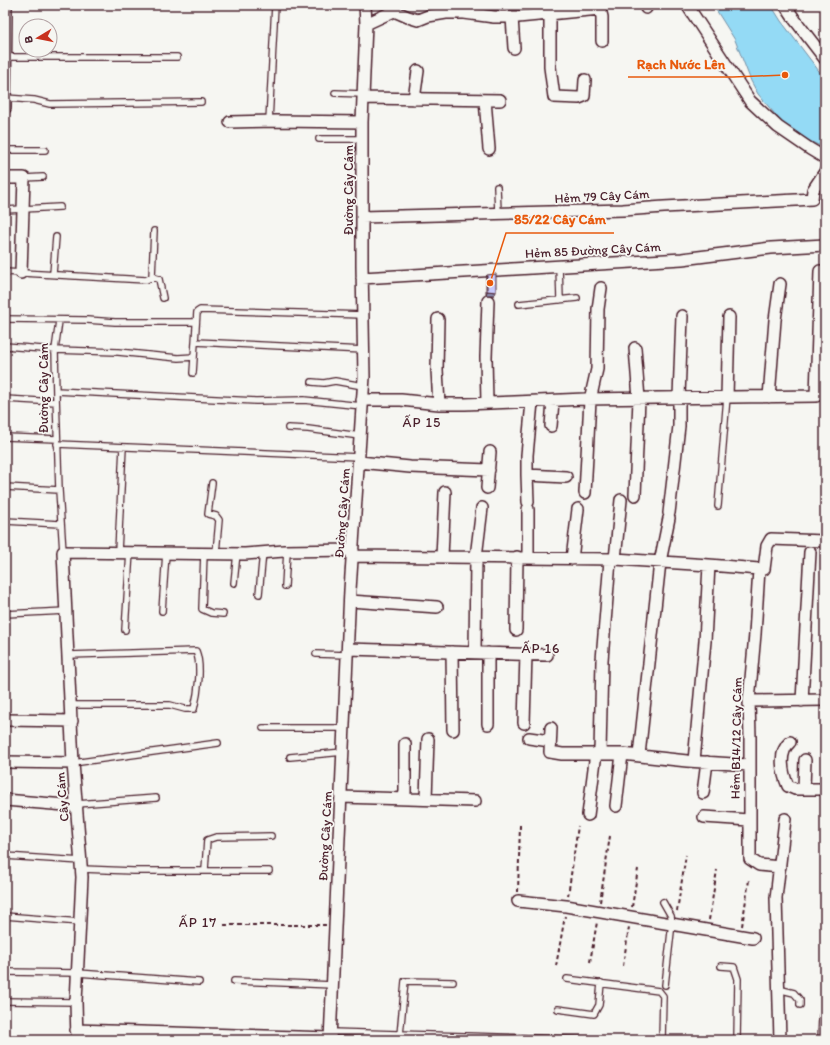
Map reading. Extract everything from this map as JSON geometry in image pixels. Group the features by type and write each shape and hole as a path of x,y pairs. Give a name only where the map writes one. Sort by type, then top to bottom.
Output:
{"street":[{"path":"5,108 6,5"},
{"name":"Đường Cây Cám","path":"330,1037 350,601 364,386 362,122 366,24 365,5"},
{"path":"687,5 750,101 778,127 825,158"},
{"path":"785,5 825,59"},
{"path":"366,24 395,8 408,18 418,20 428,16 446,13 512,17 600,9 602,17 602,41"},
{"path":"550,14 550,67 554,97 579,98 584,96 585,80"},
{"path":"512,17 514,48"},
{"path":"414,99 418,71"},
{"path":"363,96 414,99 500,100"},
{"path":"485,100 489,149"},
{"path":"230,122 362,122"},
{"name":"Hẻm 79 Cây Cám","path":"362,217 623,210 812,199 814,190 825,172"},
{"path":"5,178 24,178 21,273"},
{"name":"Hẻm 85 Đường Cây Cám","path":"362,278 682,259 777,247 825,244"},
{"path":"362,403 401,400 439,404 816,396 820,271"},
{"path":"769,397 775,320 780,284"},
{"path":"585,493 590,400 597,369 598,309 601,288"},
{"path":"487,403 486,357 488,301"},
{"path":"639,755 660,562 669,515 680,426 679,398 682,316"},
{"path":"727,397 729,317"},
{"path":"438,319 437,370 439,404"},
{"path":"635,348 638,399 635,495"},
{"path":"550,426 553,401"},
{"path":"516,630 528,505 527,475 532,402"},
{"path":"487,488 490,452"},
{"path":"359,460 410,467 489,470"},
{"path":"527,475 566,477"},
{"path":"442,557 445,492"},
{"path":"588,815 598,753 602,660 621,500"},
{"path":"475,652 476,557 482,508"},
{"path":"572,558 578,509"},
{"name":"Hẻm B14/12 Cây Cám","path":"780,867 759,865 750,860 749,701 759,570 764,568 767,546 771,539 825,541"},
{"path":"63,552 237,554 287,551 442,557 613,559 709,565 759,570"},
{"name":"Cây Cám","path":"63,552 73,763 82,865 76,1035"},
{"path":"802,701 810,552"},
{"path":"694,761 705,641 709,565"},
{"path":"350,601 437,607"},
{"path":"348,652 475,652 547,655"},
{"path":"452,652 453,730"},
{"path":"488,653 488,724"},
{"path":"524,723 526,654"},
{"path":"749,701 825,700"},
{"path":"5,720 72,721"},
{"path":"551,728 550,752 562,754 598,753 639,755 750,765"},
{"path":"529,738 550,741"},
{"path":"426,799 428,740"},
{"path":"790,742 785,746 782,753 784,777 788,786 795,789 825,789"},
{"path":"403,799 405,792 405,744"},
{"path":"616,806 622,754"},
{"path":"804,788 805,760"},
{"path":"5,762 73,763"},
{"path":"703,793 708,762"},
{"path":"341,797 475,800"},
{"path":"5,800 77,805"},
{"path":"704,817 749,820"},
{"path":"780,1040 776,898 784,818"},
{"path":"518,901 598,911 753,938"},
{"path":"76,1035 330,1037"}],"lane":[{"path":"269,121 275,5"},
{"path":"6,57 176,57"},
{"path":"335,93 363,96"},
{"path":"5,98 34,100 50,104 201,102"},
{"path":"319,139 362,139"},
{"path":"5,150 45,150"},
{"path":"24,178 43,177"},
{"path":"497,187 498,213"},
{"path":"5,210 32,207 60,207"},
{"path":"152,276 154,231"},
{"path":"53,274 56,237"},
{"path":"559,266 560,300"},
{"path":"5,272 146,280 152,276"},
{"path":"152,276 159,279 163,298"},
{"path":"518,304 577,298"},
{"path":"193,373 198,310 211,309 364,315"},
{"path":"5,319 196,322"},
{"name":"Đường Cây Cám","path":"59,321 55,350 60,524 63,552"},
{"path":"195,342 364,350"},
{"path":"5,346 55,350 118,352 178,358 194,357"},
{"path":"312,382 324,383 335,381 364,386"},
{"path":"56,391 256,401 304,400 362,403"},
{"path":"718,506 727,397"},
{"path":"5,400 56,402"},
{"path":"288,428 308,429 327,433 360,436"},
{"path":"5,437 123,447 359,460"},
{"path":"118,552 123,447"},
{"path":"212,483 208,514 216,516 219,520 216,553"},
{"path":"5,487 59,490"},
{"path":"5,521 60,524"},
{"path":"285,586 287,551"},
{"path":"125,630 130,552"},
{"path":"259,594 263,552"},
{"path":"204,553 202,609 211,613 223,614"},
{"path":"162,611 166,554"},
{"path":"234,583 237,554"},
{"path":"5,614 66,611"},
{"path":"69,655 196,651 199,658 197,695 194,709 185,709 170,705 71,706"},
{"path":"316,654 348,652"},
{"path":"263,728 344,728"},
{"path":"73,763 218,743"},
{"path":"290,757 343,752"},
{"path":"77,805 156,798"},
{"path":"205,870 207,840 216,837 271,836"},
{"path":"5,856 132,871 269,871"},
{"path":"663,902 674,924 665,985"},
{"path":"5,916 80,922"},
{"path":"721,966 734,967 738,978 736,1040"},
{"path":"5,972 78,973 199,982"},
{"path":"567,979 659,991 663,996 662,1040"},
{"path":"234,981 333,985"},
{"path":"400,1035 405,981 453,982"},
{"path":"558,1009 594,1014 599,1004 601,984"},
{"path":"778,990 794,993 800,1000 800,1005"},
{"path":"5,1001 76,1002"},
{"path":"821,1040 822,1017 825,1006"},
{"path":"330,1037 400,1035 594,1040"}],"path":[{"path":"518,901 520,826"},
{"path":"556,966 578,826"},
{"path":"590,962 610,836"},
{"path":"674,924 686,855"},
{"path":"623,966 638,869"},
{"path":"708,930 717,870"},
{"path":"741,935 749,880"},
{"path":"224,925 248,926 300,924 335,926"}],"water":[{"path":"713,5 771,5 781,21 825,79 825,148 805,139 784,125 758,94 751,81 735,40"}],"building":[{"path":"496,274 496,292 487,291 487,275"}],"place":[{"name":"Rạch Nước Lên","path":"785,75"},
{"name":"85/22 Cây Cám","path":"490,283"}],"district":[{"name":"ẤP 15","path":"422,422"},
{"name":"ẤP 16","path":"541,648"},
{"name":"ẤP 17","path":"198,922"}]}
